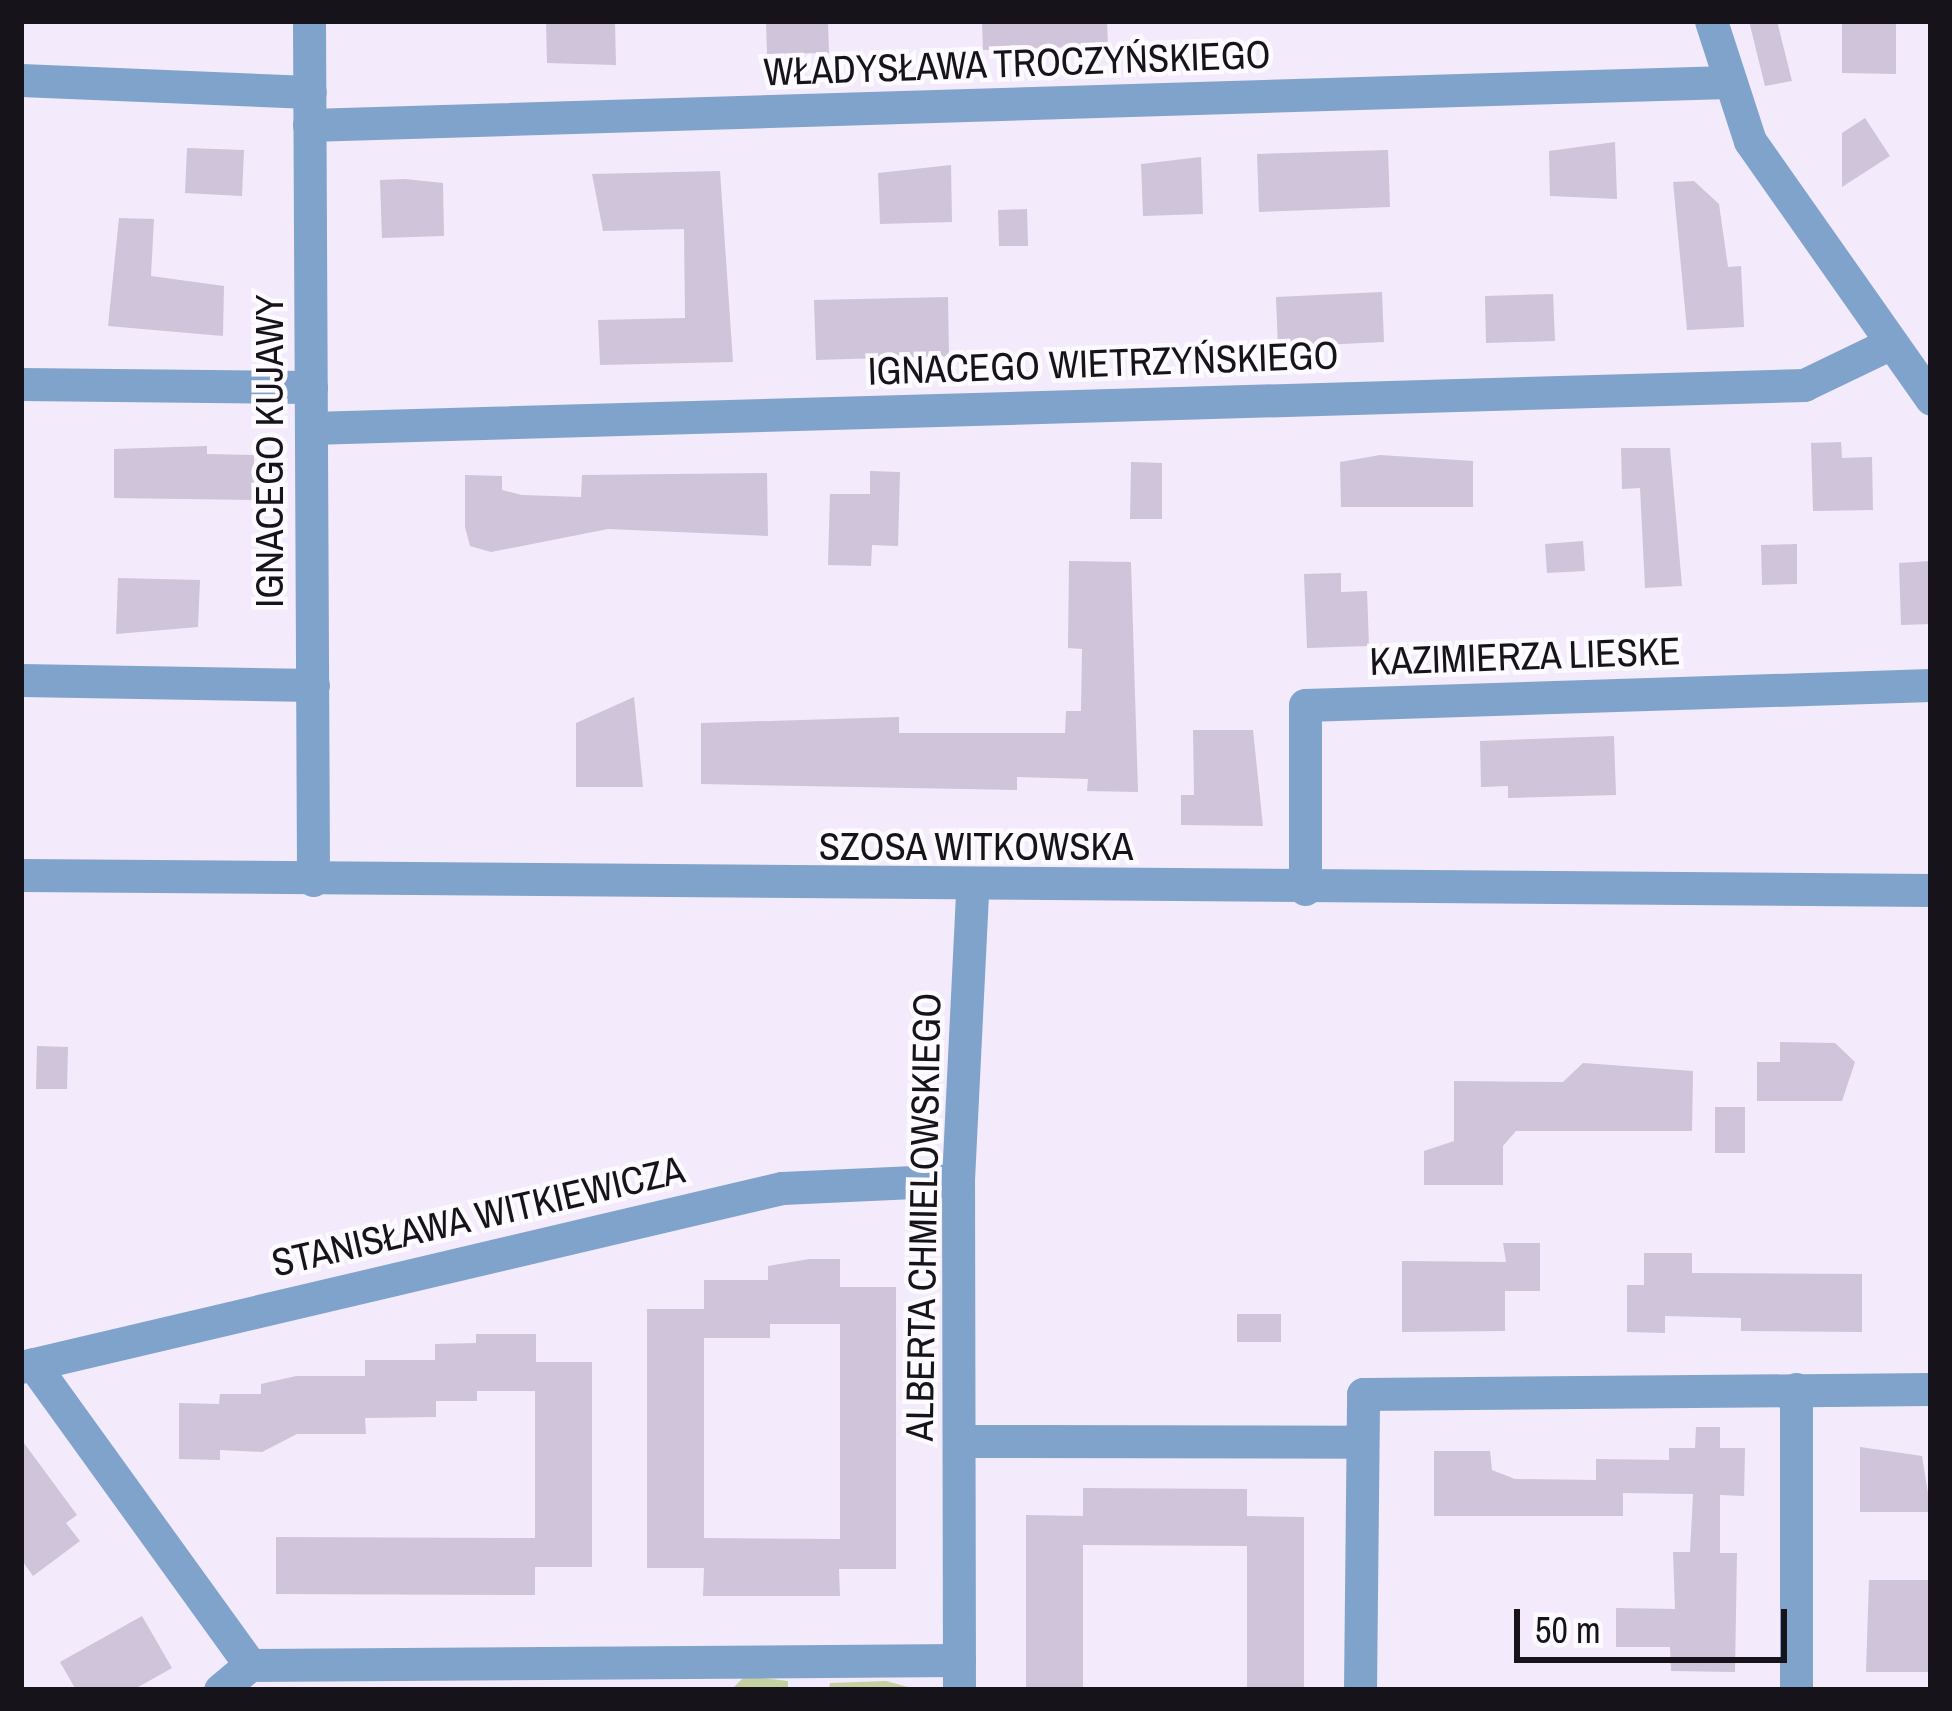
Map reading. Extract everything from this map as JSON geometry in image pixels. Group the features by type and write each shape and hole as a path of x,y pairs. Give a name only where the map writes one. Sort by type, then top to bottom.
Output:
{"street":[{"name":"IGNACEGO KUJAWY","path":"309,21 314,880"},
{"path":"1712,21 1728,82 1783,196 1931,399"},
{"name":"WŁADYSŁAWA TROCZYŃSKIEGO","path":"21,80 310,108 1728,82"},
{"name":"IGNACEGO WIETRZYŃSKIEGO","path":"311,428 1804,385 1888,345"},
{"path":"21,384 311,387"},
{"path":"21,680 313,685"},
{"name":"KAZIMIERZA LIESKE","path":"1305,889 1305,705 1931,685"},
{"name":"SZOSA WITKOWSKA","path":"21,875 972,890 1931,890"},
{"name":"ALBERTA CHMIELOWSKIEGO","path":"959,1675 958,1180 972,890"},
{"name":"STANISŁAWA WITKIEWICZA","path":"27,1366 782,1188 958,1180"},
{"path":"27,1366 250,1665"},
{"path":"1796,1389 1796,1690"},
{"path":"1360,1690 1363,1394 1931,1389"},
{"path":"959,1441 1362,1442"},
{"path":"220,1690 250,1665 705,1677 959,1675"}],"green space":[{"path":"745,1676 788,1681 788,1690 731,1690"},
{"path":"886,1681 919,1690 829,1690 830,1683"}],"building":[{"path":"546,21 615,21 616,65 547,63"},
{"path":"766,21 828,21 829,53 767,54"},
{"path":"982,21 1107,21 1108,46 983,50"},
{"path":"1749,21 1777,21 1792,81 1765,86"},
{"path":"1842,21 1896,21 1896,74 1842,73"},
{"path":"1865,118 1890,156 1842,187 1842,133"},
{"path":"1615,142 1617,199 1550,196 1549,151"},
{"path":"187,148 244,150 242,196 185,193"},
{"path":"1388,150 1390,207 1259,212 1257,154"},
{"path":"1201,157 1203,214 1143,216 1141,164"},
{"path":"951,165 952,222 880,224 878,173"},
{"path":"720,171 733,362 600,365 598,320 685,318 684,229 603,231 592,174"},
{"path":"380,180 443,183 444,236 382,238"},
{"path":"1694,181 1719,204 1728,267 1741,266 1744,327 1687,330 1673,182"},
{"path":"1027,209 1028,246 999,246 998,210"},
{"path":"119,218 154,219 151,276 224,286 223,336 108,326"},
{"path":"1382,292 1384,342 1278,347 1276,297"},
{"path":"1553,294 1555,341 1486,343 1485,296"},
{"path":"948,297 949,356 816,360 814,300"},
{"path":"1841,442 1842,458 1872,457 1873,510 1813,511 1811,443"},
{"path":"207,446 207,454 254,455 254,500 114,498 114,449"},
{"path":"1621,448 1670,448 1682,586 1645,588 1640,488 1622,489"},
{"path":"1380,455 1473,461 1473,507 1341,507 1340,462"},
{"path":"1131,462 1162,463 1162,519 1130,519"},
{"path":"870,471 900,472 898,546 872,545 871,566 828,565 830,494 870,494"},
{"path":"767,473 768,536 608,529 491,552 470,546 465,527 465,475 502,476 502,490 522,495 581,497 582,475"},
{"path":"1583,541 1585,571 1547,573 1545,544"},
{"path":"1797,544 1797,584 1762,585 1761,545"},
{"path":"1069,561 1131,562 1138,792 1087,791 1088,779 1017,777 1017,790 701,784 701,723 899,717 899,733 1065,733 1066,711 1081,711 1082,649 1068,648"},
{"path":"1931,561 1931,624 1901,625 1899,563"},
{"path":"1341,573 1341,592 1367,591 1369,646 1307,648 1304,574"},
{"path":"118,578 200,580 198,627 116,634"},
{"path":"634,697 643,787 576,787 576,723"},
{"path":"1193,730 1253,730 1263,826 1181,825 1181,795 1194,795"},
{"path":"1614,736 1616,795 1508,798 1508,786 1481,787 1480,741"},
{"path":"1780,1042 1835,1043 1855,1062 1842,1101 1757,1101 1757,1062 1780,1062"},
{"path":"37,1046 68,1047 67,1089 36,1089"},
{"path":"1583,1063 1693,1071 1692,1131 1516,1131 1503,1146 1503,1185 1424,1185 1424,1151 1454,1141 1454,1081 1563,1082"},
{"path":"1715,1107 1745,1107 1745,1153 1715,1153"},
{"path":"1503,1243 1540,1243 1540,1291 1505,1291 1505,1331 1402,1332 1402,1261 1506,1262"},
{"path":"1644,1253 1692,1253 1692,1273 1862,1274 1862,1332 1741,1331 1741,1318 1665,1316 1665,1333 1627,1332 1627,1285 1644,1285"},
{"path":"840,1259 840,1287 896,1287 896,1569 839,1569 840,1596 703,1596 704,1568 647,1568 647,1309 704,1309 704,1280 768,1280 768,1266","holes":["770,1324 840,1324 840,1539 704,1538 704,1338 770,1338"]},
{"path":"1237,1314 1281,1314 1281,1342 1237,1342"},
{"path":"476,1334 536,1334 536,1362 592,1362 592,1567 535,1567 535,1595 276,1594 276,1537 535,1538 535,1391 477,1391 477,1401 436,1401 436,1417 365,1418 366,1434 297,1434 262,1452 220,1450 220,1460 179,1459 179,1403 219,1404 220,1394 261,1394 261,1384 296,1376 365,1376 365,1360 435,1360 435,1344 476,1343"},
{"path":"1696,1427 1720,1427 1720,1448 1745,1448 1744,1496 1720,1495 1720,1553 1737,1553 1735,1672 1671,1671 1670,1647 1616,1647 1616,1608 1675,1609 1673,1552 1690,1552 1693,1494 1623,1493 1623,1516 1434,1516 1434,1451 1490,1451 1492,1470 1515,1479 1596,1480 1596,1459 1669,1460 1669,1448 1695,1448"},
{"path":"21,1439 77,1515 66,1523 80,1541 33,1576 21,1559"},
{"path":"1860,1447 1922,1456 1931,1512 1860,1512"},
{"path":"1083,1488 1247,1489 1247,1516 1304,1517 1304,1690 1247,1690 1247,1546 1083,1545 1083,1690 1026,1690 1026,1515 1083,1516"},
{"path":"1869,1580 1931,1580 1931,1672 1866,1672"},
{"path":"142,1616 172,1668 133,1690 76,1690 60,1662"}]}
